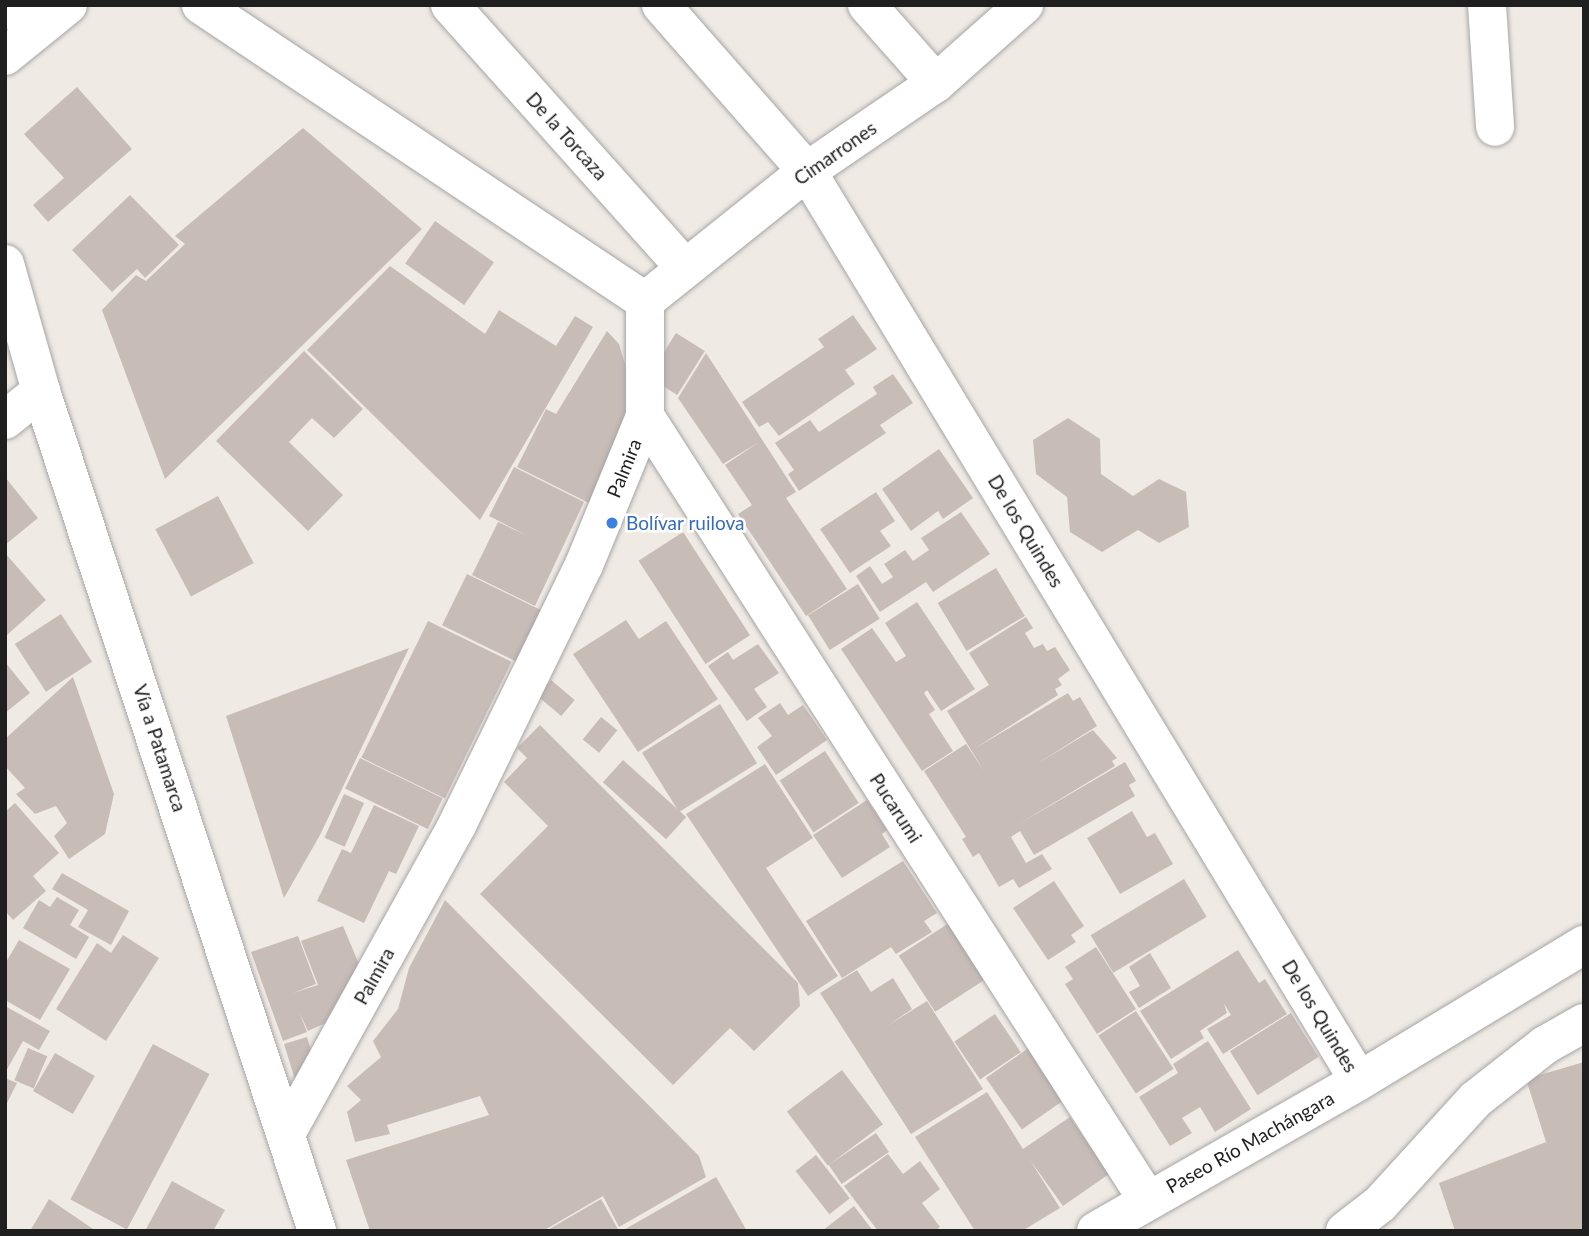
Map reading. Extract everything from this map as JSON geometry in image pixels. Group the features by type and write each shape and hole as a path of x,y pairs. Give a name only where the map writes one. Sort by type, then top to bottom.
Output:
{"street":[{"path":"5,10 50,5"},
{"path":"5,57 68,5"},
{"path":"201,5 645,301"},
{"name":"De la Torcaza","path":"450,5 684,267"},
{"name":"De los Quindes","path":"661,5 807,171 1359,1081"},
{"path":"867,5 936,83"},
{"name":"Cimarrones","path":"645,301 684,267 807,171 936,83 1024,5"},
{"path":"1488,5 1495,127"},
{"name":"Vía a Patamarca","path":"5,264 41,390 287,1132 317,1231"},
{"name":"Palmira","path":"287,1132 464,811 584,565 645,416 645,301"},
{"path":"5,420 41,390"},
{"name":"Pucarumi","path":"645,416 1147,1199"},
{"name":"Paseo Río Machángara","path":"1096,1231 1147,1199 1359,1081 1584,945"},
{"path":"1345,1231 1380,1205 1476,1099 1545,1045 1584,1023"}],"building":[{"path":"77,87 132,149 48,222 33,205 64,178 24,134"},
{"path":"303,128 422,229 165,479 102,310 136,275 146,281 185,244 175,236"},
{"path":"130,195 179,245 145,278 137,269 112,292 72,250"},
{"path":"435,221 494,262 464,305 405,264"},
{"path":"390,266 485,334 499,310 556,346 575,316 593,327 480,520 307,350"},
{"path":"853,315 877,349 845,370 855,384 779,436 768,422 759,427 742,402 824,347 818,339"},
{"path":"607,331 619,344 627,371 625,426 595,506 517,467 546,409 556,414"},
{"path":"676,333 705,351 677,395 648,377"},
{"path":"304,351 363,409 334,438 312,418 289,442 343,495 308,531 216,441"},
{"path":"706,353 796,492 786,498 847,589 806,616 738,514 752,505 725,465 759,442 723,464 678,398"},
{"path":"893,374 913,403 880,425 886,433 799,491 788,474 794,470 775,443 810,420 819,432 877,394 873,387"},
{"path":"1068,418 1100,439 1101,474 1133,496 1159,479 1186,492 1189,527 1159,543 1138,530 1102,552 1070,532 1067,497 1036,474 1033,440"},
{"path":"939,449 973,498 943,519 938,511 911,531 882,489"},
{"path":"514,467 584,502 535,606 472,575 498,522 526,535 489,516"},
{"path":"5,477 38,518 5,545"},
{"path":"876,492 895,521 880,531 891,546 850,573 820,529"},
{"path":"218,496 254,563 191,596 155,529"},
{"path":"961,512 990,554 933,592 926,582 880,612 856,576 870,566 882,584 893,577 884,564 905,550 913,561 929,550 921,538"},
{"path":"683,532 750,635 706,664 639,561"},
{"path":"5,553 46,600 7,635 5,633"},
{"path":"996,568 1025,616 967,651 938,603"},
{"path":"467,574 544,612 519,663 442,625"},
{"path":"858,584 880,619 830,650 808,615"},
{"path":"917,602 975,689 941,711 927,690 924,693 935,710 929,714 953,751 922,771 841,649 872,628 896,662 906,656 885,623"},
{"path":"61,614 92,662 46,692 15,644"},
{"path":"1026,617 1033,628 1025,633 1034,648 1043,644 1047,651 1055,647 1070,670 1058,679 1062,685 1055,689 1058,695 974,749 1068,693 1073,701 1080,697 1097,726 1035,765 1093,730 1117,758 1112,761 1115,766 1017,825 1125,762 1136,781 1129,785 1135,796 1034,855 1020,831 1011,837 1026,863 1042,854 1052,869 1019,888 1013,879 999,887 979,853 973,857 962,839 966,837 924,771 966,744 984,771 947,711 989,685 969,653"},
{"path":"626,620 639,639 666,621 718,699 638,752 573,654"},
{"path":"428,621 512,662 445,798 361,758"},
{"path":"758,644 779,673 754,689 767,707 747,721 708,666 728,652 733,660"},
{"path":"409,648 320,835 284,898 226,716"},
{"path":"5,662 30,693 5,713"},
{"path":"73,677 114,794 105,834 69,859 54,836 67,823 56,806 35,814 16,794 25,788 5,766 5,739"},
{"path":"551,680 575,700 561,716 538,696"},
{"path":"780,703 788,715 803,705 827,740 776,775 757,747 772,736 758,718"},
{"path":"720,704 757,763 679,812 642,753"},
{"path":"601,717 617,730 599,753 583,740"},
{"path":"540,725 798,983 800,1006 754,1051 730,1028 673,1085 480,894 548,826 504,782 527,758 517,748"},
{"path":"825,751 859,803 813,832 780,780"},
{"path":"360,758 443,798 428,829 345,789"},
{"path":"623,760 686,817 666,839 603,782"},
{"path":"765,764 813,838 766,868 838,976 808,996 686,814"},
{"path":"344,794 364,803 345,847 324,838"},
{"path":"867,800 887,830 882,834 890,847 842,878 813,835"},
{"path":"15,803 59,853 33,876 46,891 13,920 5,911 5,812"},
{"path":"374,805 419,826 396,874 389,871 364,923 317,901 342,849 351,853"},
{"path":"1132,811 1147,837 1155,833 1173,864 1120,894 1087,838"},
{"path":"903,861 937,913 924,921 932,932 896,954 891,947 842,978 806,921"},
{"path":"62,873 129,911 111,945 78,927 88,910 52,889"},
{"path":"1184,879 1207,917 1113,973 1091,935"},
{"path":"1054,881 1084,926 1071,935 1076,942 1048,960 1013,908"},
{"path":"57,897 79,910 70,925 89,937 76,959 23,928 39,900 50,907"},
{"path":"445,900 699,1156 706,1177 619,1227 603,1196 543,1231 370,1231 346,1160 489,1115 480,1096 387,1125 390,1134 355,1142 347,1112 361,1100 347,1086 381,1057 373,1041 398,1009 409,968"},
{"path":"949,923 985,979 935,1012 899,956"},
{"path":"343,926 359,964 339,1017 308,1031 299,1012 307,1032 283,1041 251,952 298,936 316,984 293,993 318,985 301,941"},
{"path":"123,935 159,958 106,1041 56,1009 97,943 111,953"},
{"path":"19,940 70,969 40,1020 5,1000 5,964"},
{"path":"1096,947 1136,1009 1097,1034 1065,984 1073,979 1065,967"},
{"path":"1238,950 1259,983 1265,979 1287,1014 1223,1054 1207,1029 1231,1015 1224,1004 1227,1013 1200,1031 1204,1038 1171,1059 1140,1011"},
{"path":"1150,953 1171,988 1139,1008 1129,992 1140,986 1129,967"},
{"path":"857,970 871,992 893,978 912,1009 887,1026 927,1001 983,1089 911,1134 820,993"},
{"path":"5,1006 50,1031 39,1050 23,1041 5,1073"},
{"path":"1136,1011 1174,1069 1136,1093 1098,1036"},
{"path":"1291,1013 1319,1057 1257,1095 1230,1051"},
{"path":"995,1014 1021,1052 980,1080 954,1041"},
{"path":"307,1037 318,1073 295,1080 284,1044"},
{"path":"1208,1041 1251,1109 1215,1132 1200,1107 1182,1118 1192,1133 1170,1146 1139,1097 1178,1073 1173,1064"},
{"path":"153,1044 210,1074 127,1229 70,1199"},
{"path":"1030,1047 1066,1099 1022,1130 986,1078"},
{"path":"28,1048 47,1056 34,1088 14,1080"},
{"path":"55,1053 95,1076 73,1114 33,1091"},
{"path":"1584,1062 1584,1231 1455,1231 1439,1183 1546,1142 1526,1079"},
{"path":"842,1070 883,1124 828,1166 787,1112"},
{"path":"5,1078 17,1083 5,1107"},
{"path":"987,1092 1023,1149 1070,1117 1109,1174 1063,1206 1030,1160 1060,1208 1022,1231 975,1231 915,1137"},
{"path":"876,1133 889,1152 842,1184 829,1165"},
{"path":"888,1154 903,1174 920,1161 940,1189 922,1203 940,1227 935,1231 878,1231 844,1186"},
{"path":"816,1155 850,1198 829,1214 796,1171"},
{"path":"716,1177 747,1231 622,1231"},
{"path":"172,1181 225,1210 213,1231 145,1231"},
{"path":"49,1199 96,1231 30,1231"},
{"path":"601,1199 619,1231 546,1231"},
{"path":"854,1206 873,1231 822,1231"}],"place":[{"name":"Bolívar ruilova","path":"612,523"}]}
